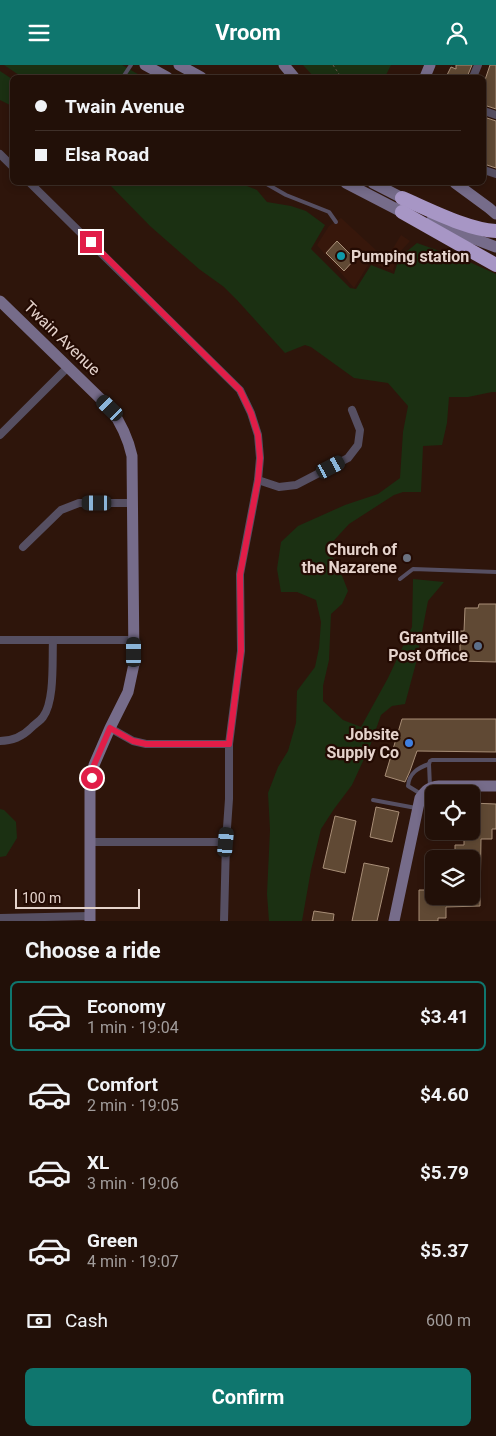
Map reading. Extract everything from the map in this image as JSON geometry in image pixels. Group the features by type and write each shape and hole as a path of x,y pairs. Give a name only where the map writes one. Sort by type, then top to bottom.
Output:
{"highway":[{"path":"402,205 486,231 496,231"},
{"path":"402,205 496,265"}],"street":[{"path":"145,65 163,75"},
{"path":"179,65 197,75"},
{"path":"284,65 292,75"},
{"path":"0,154 10,164"},
{"path":"32,185 240,390 251,413 258,435 260,458 258,480 240,575 241,651 229,744 229,799 224,921"},
{"path":"351,185 496,240"},
{"path":"376,185 402,205 496,247"},
{"path":"458,185 496,215"},
{"name":"Twain Avenue","path":"0,301 110,408 118,419 129,443 132,456 134,664 128,692 94,765 90,791 90,918"},
{"path":"0,435 68,367"},
{"path":"258,480 279,487 296,485 348,458 358,445 360,430 352,410"},
{"path":"23,547 61,510 79,503 133,503"},
{"path":"0,640 134,640"},
{"path":"0,741 8,741 26,734 43,717 51,694 53,640"},
{"path":"110,728 133,741 146,744 229,744"},
{"path":"480,786 496,786"},
{"path":"394,921 420,798 425,792"},
{"path":"90,842 226,842"},
{"path":"0,918 90,918"}],"lane":[{"path":"268,185 286,195 329,212 336,221"},
{"path":"400,579 413,569 496,572"},
{"path":"425,791 408,786 409,779 415,771 429,764 432,760 496,760"},
{"path":"427,785 429,764"},
{"path":"373,800 418,808"}],"shaded area":[{"path":"341,218 378,252 392,250 401,235 410,241 397,255 393,271 370,262 354,288 317,245 329,226"}],"green space":[{"path":"4,65 122,65 140,75 19,75"},
{"path":"303,65 391,65 386,75 312,75"},
{"path":"0,71 10,78 10,105 0,100"},
{"path":"110,185 244,185 257,190 267,202 306,211 325,225 311,249 350,288 356,289 371,265 394,274 399,258 417,243 465,260 496,274 496,392 468,397 449,397 447,423 442,445 423,446 421,492 403,492 394,495 349,524 327,548 339,568 348,591 342,604 331,614 329,660 323,686 323,701 343,720 361,727 388,678 412,627 413,579 444,582 428,601 416,663 405,704 392,706 381,715 370,746 352,785 321,829 311,870 302,921 269,921 267,894 270,830 268,793 278,767 288,751 296,723 297,691 315,667 321,622 316,600 297,592 281,592 277,569 281,542 298,526 345,505 378,494 400,478 403,432 408,406 388,383 354,378 311,347 305,345 285,353 224,287 199,269 150,226"},
{"path":"0,809 4,810 16,822 17,838 6,856 0,857"}],"building":[{"path":"456,65 472,65 468,75 447,75 451,67 456,69"},
{"path":"490,65 496,65 496,109 486,106 486,77"},
{"path":"486,118 496,121 496,168 486,165"},
{"name":"Pumping station","path":"337,241 355,259 344,271 326,253"},
{"name":"Grantville Post Office","path":"479,604 496,604 496,662 460,661 460,631 464,631 465,608 478,608"},
{"path":"402,719 496,719 496,752 417,751 405,782 385,776"},
{"path":"480,803 496,804 496,829 492,829 492,839 481,839 480,906 446,907 446,918 438,918 438,921 419,921 419,890 425,890 425,905 480,905 480,850 455,850 455,845 464,845 464,840 480,840"},
{"path":"376,807 399,812 392,842 370,837"},
{"path":"335,816 356,821 345,873 323,868"},
{"path":"364,863 389,868 377,921 352,921"},
{"path":"314,911 334,914 333,921 312,921"}],"place":[{"name":"Pumping station","path":"341,256"},
{"name":"Church of the Nazarene","path":"407,558"},
{"name":"Grantville Post Office","path":"478,646"},
{"name":"Jobsite Supply Co","path":"409,743"}],"route":[{"path":"91,242 240,390 251,413 258,435 260,458 258,480 240,575 241,651 229,744 146,744 133,741 110,728 94,765 92,778"}]}
